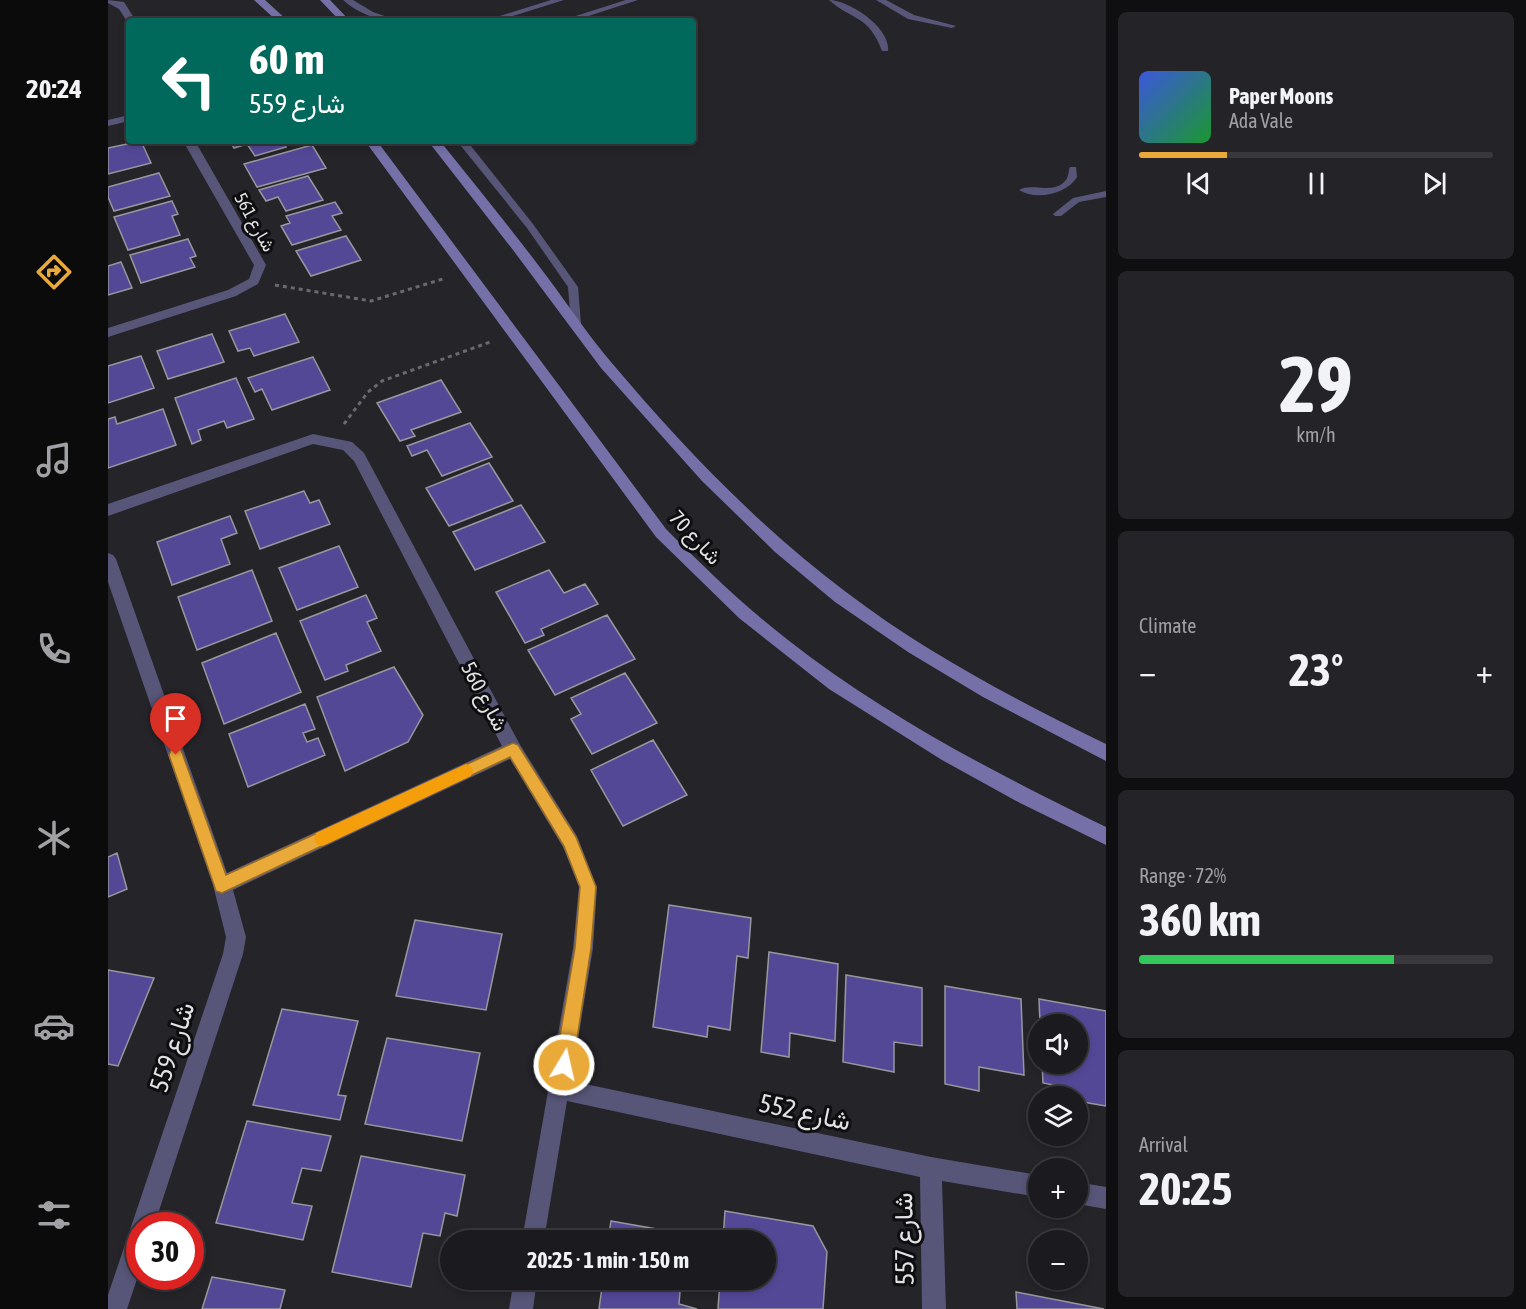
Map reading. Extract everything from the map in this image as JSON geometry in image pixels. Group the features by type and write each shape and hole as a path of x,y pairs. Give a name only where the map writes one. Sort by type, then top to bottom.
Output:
{"main road":[{"path":"259,0 280,18"},
{"path":"325,0 342,18"},
{"name":"شارع 70","path":"373,144 661,533 726,597 798,658 893,724 1012,792 1106,836"},
{"path":"436,144 497,219 613,374 753,522 806,570 874,622 939,666 1106,753"}],"street":[{"path":"108,0 125,8 130,18"},
{"path":"108,123 126,119"},
{"name":"شارع 561","path":"108,333 232,293 254,281 258,274 260,265 191,144"},
{"path":"108,510 295,444 313,439 331,441"},
{"name":"شارع 560","path":"331,441 347,446 359,457 513,749 570,842 588,887 583,948 535,1230"},
{"name":"شارع 559","path":"108,559 222,885 236,937 233,954 148,1212"},
{"path":"222,885 513,749"},
{"name":"شارع 552","path":"560,1089 931,1168 1028,1184"},
{"name":"شارع 557","path":"931,1168 934,1309"},
{"path":"1088,1195 1106,1198"},
{"path":"115,1309 126,1276"},
{"path":"521,1309 524,1290"}],"lane":[{"path":"347,0 370,14 384,18"},
{"path":"498,18 560,0"},
{"path":"574,18 634,0"},
{"path":"832,0 877,29 885,42 885,49"},
{"path":"880,0 911,17 952,26"},
{"path":"464,144 530,226 573,287 576,324"},
{"path":"1024,190 1053,191 1067,184 1074,174 1073,169"},
{"path":"1058,214 1076,200 1106,194"}],"path":[{"path":"254,281 371,301 466,272"},
{"path":"331,441 368,393 382,381 514,334"}],"building":[{"path":"142,144 151,163 108,174 108,148"},
{"path":"232,144 247,144 234,148"},
{"path":"247,144 284,144 286,147 255,156"},
{"path":"312,145 326,168 257,187 244,164"},
{"path":"159,173 170,196 114,211 108,197 108,187"},
{"path":"308,176 323,200 286,211 278,197 266,201 259,190"},
{"path":"172,201 178,214 172,216 180,235 128,250 114,217"},
{"path":"335,202 342,213 332,216 341,230 292,245 281,226 290,223 286,216"},
{"path":"346,236 361,260 311,276 296,251"},
{"path":"188,239 196,256 190,258 195,267 141,283 130,255"},
{"path":"121,262 132,288 108,295 108,266"},
{"path":"285,314 299,342 254,356 250,348 238,351 229,331"},
{"path":"212,334 224,362 168,379 157,351"},
{"path":"141,356 154,388 108,403 108,366"},
{"path":"313,357 330,390 272,410 262,389 255,392 248,378"},
{"path":"236,378 254,419 227,428 224,421 198,430 201,440 192,444 175,398"},
{"path":"441,380 461,412 411,430 415,436 400,441 377,403"},
{"path":"163,409 176,445 108,468 108,419 115,417 117,424"},
{"path":"470,423 492,457 442,476 427,450 412,456 407,446"},
{"path":"489,463 513,501 449,526 426,488"},
{"path":"304,491 310,503 319,500 330,524 260,549 245,511"},
{"path":"521,505 545,542 475,570 453,532"},
{"path":"230,516 237,533 221,539 230,564 172,585 157,542"},
{"path":"339,546 358,587 297,610 279,568"},
{"path":"252,570 272,621 197,650 178,597"},
{"path":"549,570 564,593 585,584 598,604 541,629 544,635 525,643 496,592"},
{"path":"366,595 377,618 367,622 381,651 346,665 348,671 325,680 300,621"},
{"path":"607,615 635,659 555,695 528,650"},
{"path":"276,633 301,692 224,724 202,663"},
{"path":"394,667 423,715 408,742 345,771 317,697"},
{"path":"625,673 657,723 592,754 571,719 581,714 571,698"},
{"path":"305,704 315,729 303,733 307,742 318,738 325,755 248,787 229,734"},
{"path":"653,740 687,795 623,826 591,770"},
{"path":"117,853 127,889 108,897 108,857"},
{"path":"669,905 751,918 748,958 737,956 730,1030 708,1026 707,1037 653,1027"},
{"path":"415,920 502,934 486,1010 396,996"},
{"path":"769,952 838,964 835,1041 790,1033 789,1057 761,1052"},
{"path":"108,970 154,978 118,1066 108,1064"},
{"path":"846,975 922,988 922,1046 894,1042 894,1072 843,1062"},
{"path":"945,986 1021,999 1024,1075 979,1067 979,1091 945,1084"},
{"path":"1039,999 1106,1011 1106,1106 1088,1103 1088,1086 1058,1086 1043,1083 1043,1074 1088,1074 1088,1014 1040,1014"},
{"path":"282,1009 358,1021 338,1095 346,1096 340,1120 253,1105"},
{"path":"387,1038 480,1053 462,1141 365,1124"},
{"path":"247,1121 331,1136 321,1171 302,1168 292,1203 312,1206 303,1240 216,1223"},
{"path":"361,1156 465,1175 457,1216 445,1213 440,1236 423,1233 411,1287 332,1272"},
{"path":"725,1211 813,1226 827,1252 823,1309 718,1309 719,1290 776,1290 776,1230 724,1230"},
{"path":"611,1221 662,1230 610,1230"},
{"path":"212,1277 285,1290 280,1309 202,1309"},
{"path":"602,1290 680,1290 679,1304 697,1309 599,1309"},
{"path":"1016,1292 1104,1309 1017,1309"}],"slow traffic":[{"path":"322,839 466,771"}],"route":[{"path":"176,755 222,885 513,749 570,842 588,887 583,948 564,1065"}]}
